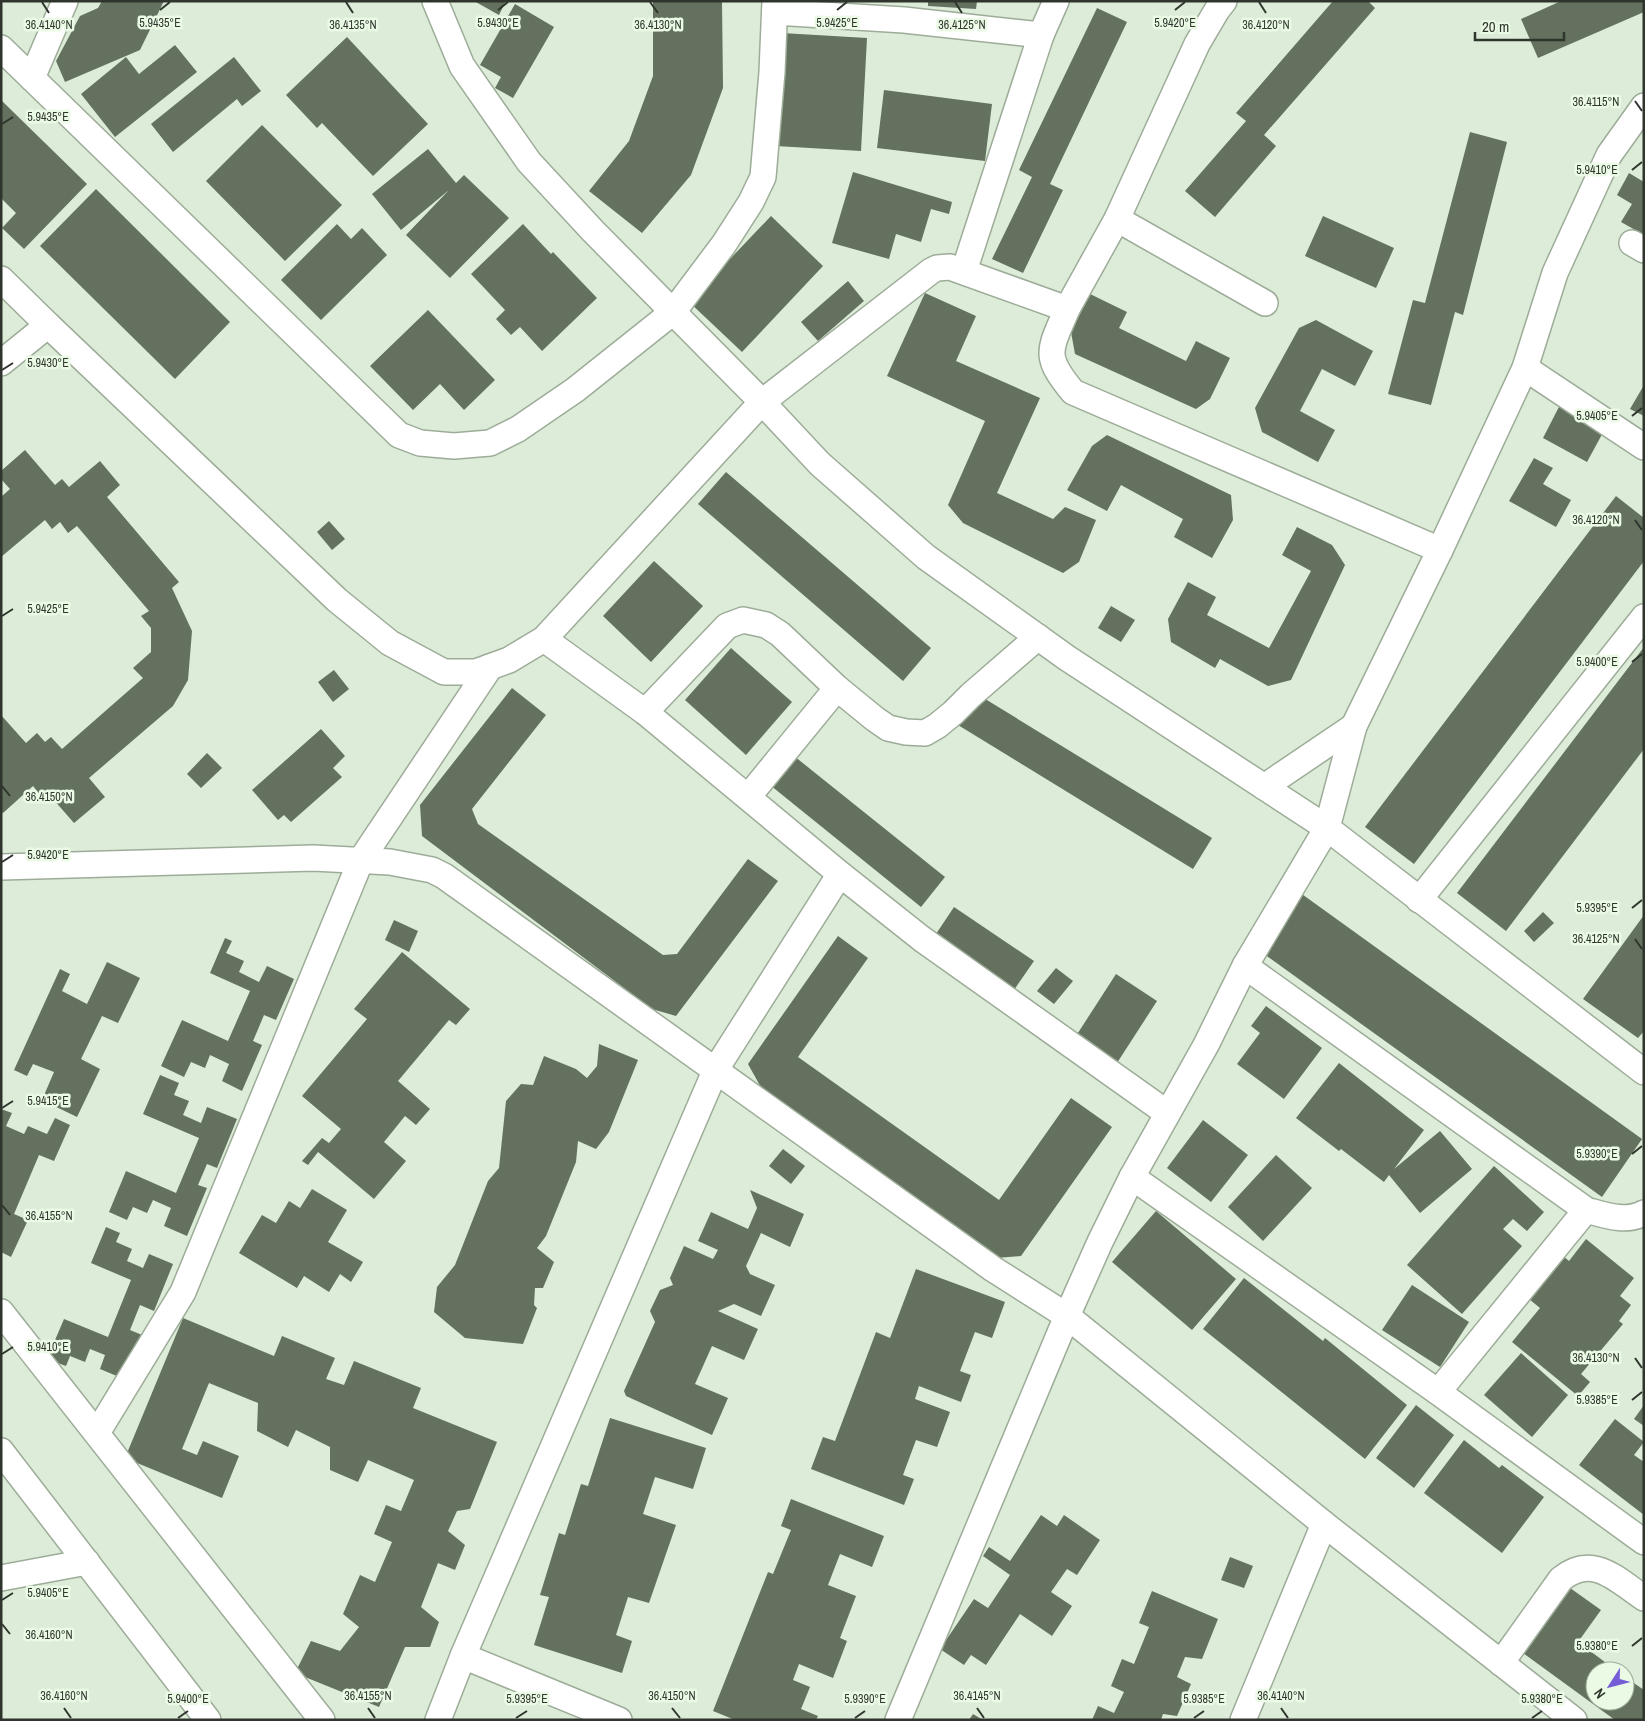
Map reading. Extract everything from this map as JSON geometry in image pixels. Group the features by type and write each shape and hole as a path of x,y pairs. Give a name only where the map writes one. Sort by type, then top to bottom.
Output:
{"street":[{"path":"32,78 65,1"},
{"path":"435,1 462,66 529,162 593,232 762,402 820,464 926,557 1067,658 1326,828 1644,1072"},
{"path":"964,271 1041,35 1056,1"},
{"path":"1217,4 1117,219 1066,309 1052,346 1053,362 1060,376 1073,392 1440,550"},
{"path":"1,48 399,435 420,443 454,446 490,442 518,429 575,390 673,312 724,244 751,202 763,177 775,6 1041,35"},
{"path":"898,1720 1067,1316 1100,1242 1132,1177 1206,1045 1246,966 1326,828 1354,726 1440,550 1525,368 1555,273 1609,155 1644,106"},
{"path":"1117,219 1265,303"},
{"path":"1,279 336,600 390,642 444,672 476,672 509,660 544,639 762,402 931,272 943,266 964,271 1066,309"},
{"path":"1,362 48,325"},
{"path":"1525,368 1644,447"},
{"path":"1419,900 1644,618"},
{"path":"645,712 727,626 743,620 766,625 780,634 836,688 888,728 924,733 937,726 953,713 1038,637"},
{"path":"544,639 645,712 840,874 922,939 1167,1113"},
{"path":"97,1433 183,1292 361,860 490,667"},
{"path":"748,797 836,688"},
{"path":"1264,787 1354,726"},
{"path":"1,867 313,858 405,864 432,870 444,876 993,1269 1067,1316 1324,1524 1574,1720"},
{"path":"438,1720 463,1656 716,1069 840,874"},
{"path":"1246,966 1586,1210 1619,1218 1638,1216 1644,1213"},
{"path":"1132,1177 1438,1392 1644,1542"},
{"path":"1438,1392 1586,1210"},
{"path":"1,1312 322,1720"},
{"path":"1,1451 208,1720"},
{"path":"1243,1720 1324,1524"},
{"path":"1,1578 87,1562"},
{"path":"1501,1663 1561,1579 1570,1572 1586,1568 1602,1569 1644,1598"},
{"path":"463,1656 618,1720"}],"building":[{"path":"102,1 164,1 140,50 65,82 56,61 80,16 98,8"},
{"path":"474,1 506,1 499,15"},
{"path":"653,1 722,1 723,88 691,175 642,233 589,191 629,141 653,76"},
{"path":"928,1 977,1 976,9 928,6"},
{"path":"1333,1 1368,1 1375,8 1264,135 1276,146 1215,217 1185,191 1246,121 1236,113"},
{"path":"1561,1 1644,1 1644,12 1538,58 1521,19"},
{"path":"515,4 554,27 513,98 495,88 501,77 480,65"},
{"path":"1097,8 1127,22 1050,184 1063,190 1023,273 992,259 1032,177 1019,170"},
{"path":"782,33 867,38 861,151 776,146"},
{"path":"347,37 428,124 373,176 322,123 317,128 286,95"},
{"path":"175,45 197,72 115,137 81,94 126,57 139,74"},
{"path":"234,57 261,91 242,106 237,99 173,152 151,124"},
{"path":"884,90 992,104 985,161 877,148"},
{"path":"1,100 87,184 24,249 2,228 16,213 1,198"},
{"path":"262,125 342,205 285,261 206,181"},
{"path":"1470,132 1507,142 1463,315 1455,312 1431,405 1388,394 1413,300 1425,303"},
{"path":"428,149 456,183 464,175 509,218 450,278 406,235 449,190 401,230 372,194"},
{"path":"853,172 952,202 949,214 931,209 921,242 896,234 889,259 832,243"},
{"path":"1629,173 1644,182 1644,235 1621,222 1632,204 1617,195"},
{"path":"96,189 230,322 175,379 40,246"},
{"path":"771,216 823,266 742,352 687,300 727,256 730,259"},
{"path":"1323,216 1394,248 1376,288 1305,256"},
{"path":"337,224 351,239 362,228 387,255 321,320 281,280"},
{"path":"523,224 597,298 542,351 520,327 511,335 496,319 505,310 471,274"},
{"path":"848,281 864,301 818,341 801,322"},
{"path":"925,293 976,316 956,361 1040,398 997,493 1053,519 1065,507 1096,520 1079,562 1063,573 963,523 948,505 985,421 887,376"},
{"path":"1090,294 1127,312 1119,328 1186,361 1196,341 1230,358 1210,399 1196,409 1075,354 1071,332"},
{"path":"428,310 495,380 464,410 440,384 413,410 370,366"},
{"path":"1316,320 1373,351 1355,386 1322,369 1300,411 1335,430 1318,462 1262,432 1255,408 1299,328"},
{"path":"1644,385 1644,416 1630,409"},
{"path":"1561,403 1606,427 1587,462 1543,438"},
{"path":"1107,435 1231,495 1233,520 1212,558 1174,537 1183,519 1121,485 1107,511 1067,490 1092,446"},
{"path":"25,450 55,485 62,479 69,487 100,461 120,485 107,497 179,582 172,588 192,631 188,680 173,706 89,778 105,797 74,823 46,791 41,796 33,786 3,813 1,811 1,715 26,743 37,733 45,742 51,737 62,749 143,678 133,668 151,652 151,628 141,616 149,611 77,526 68,533 60,522 52,529 45,520 1,557 1,497 10,489 1,479 1,471"},
{"path":"1534,458 1553,468 1543,484 1571,500 1556,527 1509,501"},
{"path":"726,472 931,648 903,681 698,504"},
{"path":"1616,496 1644,518 1644,561 1414,864 1365,827"},
{"path":"329,521 345,539 332,550 317,532"},
{"path":"1297,527 1332,545 1345,565 1291,680 1268,686 1220,659 1215,668 1171,642 1168,619 1188,582 1216,597 1207,615 1269,648 1311,571 1282,555"},
{"path":"654,561 703,606 651,662 603,616"},
{"path":"1111,606 1135,620 1121,642 1098,628"},
{"path":"1644,647 1644,749 1506,931 1457,893"},
{"path":"731,648 792,702 746,755 685,700"},
{"path":"334,670 349,689 333,702 318,682"},
{"path":"512,688 546,715 472,809 478,824 663,955 677,954 748,859 778,881 676,1016 652,1009 422,836 420,805"},
{"path":"977,694 1212,838 1193,869 958,725"},
{"path":"321,729 345,756 333,768 342,777 291,822 284,815 278,820 252,790"},
{"path":"207,753 222,768 201,788 187,774"},
{"path":"794,756 945,877 921,907 770,785"},
{"path":"1299,892 1642,1139 1602,1197 1257,949"},
{"path":"954,907 1034,961 1014,990 934,937"},
{"path":"1543,912 1554,923 1534,942 1524,931"},
{"path":"1644,915 1644,1031 1638,1038 1583,999"},
{"path":"394,920 418,931 409,952 385,940"},
{"path":"838,936 868,958 798,1057 999,1200 1071,1098 1112,1127 1021,1256 996,1258 763,1091 748,1064"},
{"path":"225,938 232,941 226,953 244,961 239,972 259,982 267,966 294,979 276,1020 264,1015 253,1041 262,1045 242,1091 222,1081 229,1064 210,1055 205,1068 191,1062 184,1077 161,1066 182,1020 228,1041 250,991 210,973"},
{"path":"402,952 470,1009 456,1025 449,1020 398,1081 430,1109 416,1125 405,1116 384,1142 406,1161 374,1199 318,1152 308,1165 302,1161 322,1138 329,1143 341,1129 302,1096 367,1019 354,1009"},
{"path":"107,962 140,978 118,1023 102,1016 81,1059 100,1069 77,1117 42,1100 54,1072 33,1064 27,1076 14,1070 60,969 70,974 62,991 87,1004"},
{"path":"1056,968 1073,981 1054,1004 1037,991"},
{"path":"1116,974 1157,1001 1117,1063 1076,1036"},
{"path":"1266,1006 1322,1048 1284,1099 1237,1064 1260,1033 1251,1026"},
{"path":"599,1044 638,1060 609,1132 596,1149 578,1141 576,1162 546,1236 537,1248 554,1262 543,1288 535,1288 534,1305 537,1308 523,1344 465,1338 434,1312 437,1287 455,1265 488,1181 499,1168 506,1101 521,1084 533,1085 544,1056 576,1069 587,1078 597,1066"},
{"path":"1339,1063 1424,1130 1394,1169 1440,1131 1472,1169 1420,1213 1389,1175 1384,1182 1296,1118"},
{"path":"160,1075 179,1083 174,1095 189,1101 183,1115 201,1123 207,1107 237,1119 217,1168 207,1164 198,1185 207,1188 187,1236 164,1226 171,1208 153,1200 147,1213 133,1207 127,1220 109,1212 126,1171 176,1193 199,1138 143,1114"},
{"path":"1,1109 12,1113 6,1126 24,1134 28,1126 47,1134 55,1118 70,1125 54,1161 39,1155 14,1214 28,1220 11,1257 1,1252"},
{"path":"1203,1120 1248,1155 1211,1202 1167,1168"},
{"path":"783,1149 805,1166 791,1184 769,1166"},
{"path":"1276,1155 1312,1188 1263,1241 1228,1207"},
{"path":"1494,1166 1544,1212 1527,1231 1513,1219 1503,1229 1522,1246 1462,1314 1407,1265"},
{"path":"312,1189 347,1210 328,1242 363,1262 351,1282 340,1274 329,1292 304,1276 297,1288 239,1253 262,1215 276,1223 289,1201 300,1208"},
{"path":"750,1190 804,1214 790,1247 761,1233 746,1266 750,1274 775,1285 761,1316 734,1304 718,1311 758,1329 744,1360 712,1346 695,1384 728,1398 712,1435 626,1396 624,1391 655,1322 650,1311 660,1290 673,1285 670,1278 684,1246 713,1259 718,1250 698,1241 711,1212 748,1229 757,1208"},
{"path":"1156,1211 1236,1279 1192,1330 1112,1262"},
{"path":"106,1227 120,1233 116,1242 132,1249 127,1261 143,1268 149,1254 173,1264 154,1311 140,1305 130,1330 142,1335 124,1379 100,1369 105,1355 90,1349 85,1362 70,1356 66,1366 47,1359 64,1319 108,1337 131,1280 91,1263"},
{"path":"1586,1239 1634,1278 1620,1296 1631,1305 1619,1321 1623,1324 1581,1374 1590,1382 1578,1396 1512,1342 1540,1308 1529,1299 1563,1256 1569,1261"},
{"path":"916,1269 1005,1302 992,1338 975,1332 960,1371 971,1375 961,1402 919,1386 915,1399 950,1412 937,1447 916,1440 903,1475 914,1479 904,1505 811,1469 823,1437 835,1441 876,1332 890,1338"},
{"path":"1244,1278 1323,1341 1325,1338 1407,1405 1365,1459 1203,1329"},
{"path":"1412,1285 1469,1322 1440,1367 1382,1330"},
{"path":"183,1318 274,1356 282,1336 335,1358 326,1379 344,1385 354,1361 421,1388 413,1408 497,1442 470,1509 457,1511 448,1531 465,1545 455,1570 438,1563 421,1607 439,1622 430,1647 405,1647 379,1707 295,1673 311,1641 340,1651 359,1627 343,1614 360,1575 375,1582 392,1542 374,1534 386,1505 401,1511 414,1480 368,1460 358,1482 330,1470 330,1447 296,1430 288,1447 257,1431 258,1403 209,1383 182,1449 197,1455 203,1441 239,1456 222,1498 125,1458"},
{"path":"1521,1353 1568,1395 1532,1437 1484,1395"},
{"path":"1416,1405 1454,1435 1414,1488 1376,1458"},
{"path":"1644,1405 1644,1426 1634,1419"},
{"path":"610,1418 706,1448 693,1489 655,1477 643,1514 676,1525 649,1603 628,1597 616,1635 632,1641 622,1673 534,1645 549,1597 540,1595 559,1533 565,1535 581,1484 588,1486"},
{"path":"1615,1419 1644,1442 1634,1455 1644,1462 1644,1515 1579,1465"},
{"path":"1464,1440 1499,1468 1502,1465 1544,1497 1502,1553 1424,1493"},
{"path":"791,1499 884,1536 872,1567 840,1554 828,1585 856,1596 840,1638 847,1641 833,1678 799,1664 793,1680 810,1687 801,1709 818,1716 816,1720 735,1720 713,1711 768,1572 773,1574 791,1530 781,1526"},
{"path":"1041,1515 1057,1526 1064,1515 1100,1540 1077,1575 1067,1569 1051,1592 1072,1606 1052,1636 1020,1614 986,1665 971,1655 964,1665 940,1649 974,1599 988,1608 1010,1575 983,1556 989,1547 1010,1561"},
{"path":"1230,1557 1253,1566 1244,1588 1221,1580"},
{"path":"1563,1583 1601,1610 1578,1642 1604,1661 1585,1661 1585,1698 1516,1648"},
{"path":"1152,1591 1218,1619 1202,1659 1185,1657 1177,1677 1191,1684 1177,1716 1163,1714 1161,1720 1092,1720 1098,1706 1114,1713 1124,1692 1111,1686 1122,1659 1134,1664 1149,1627 1139,1623"},
{"path":"1635,1684 1644,1690 1644,1720 1615,1720 1603,1711 1635,1711"},
{"path":"973,1714 983,1720 969,1720"}]}
